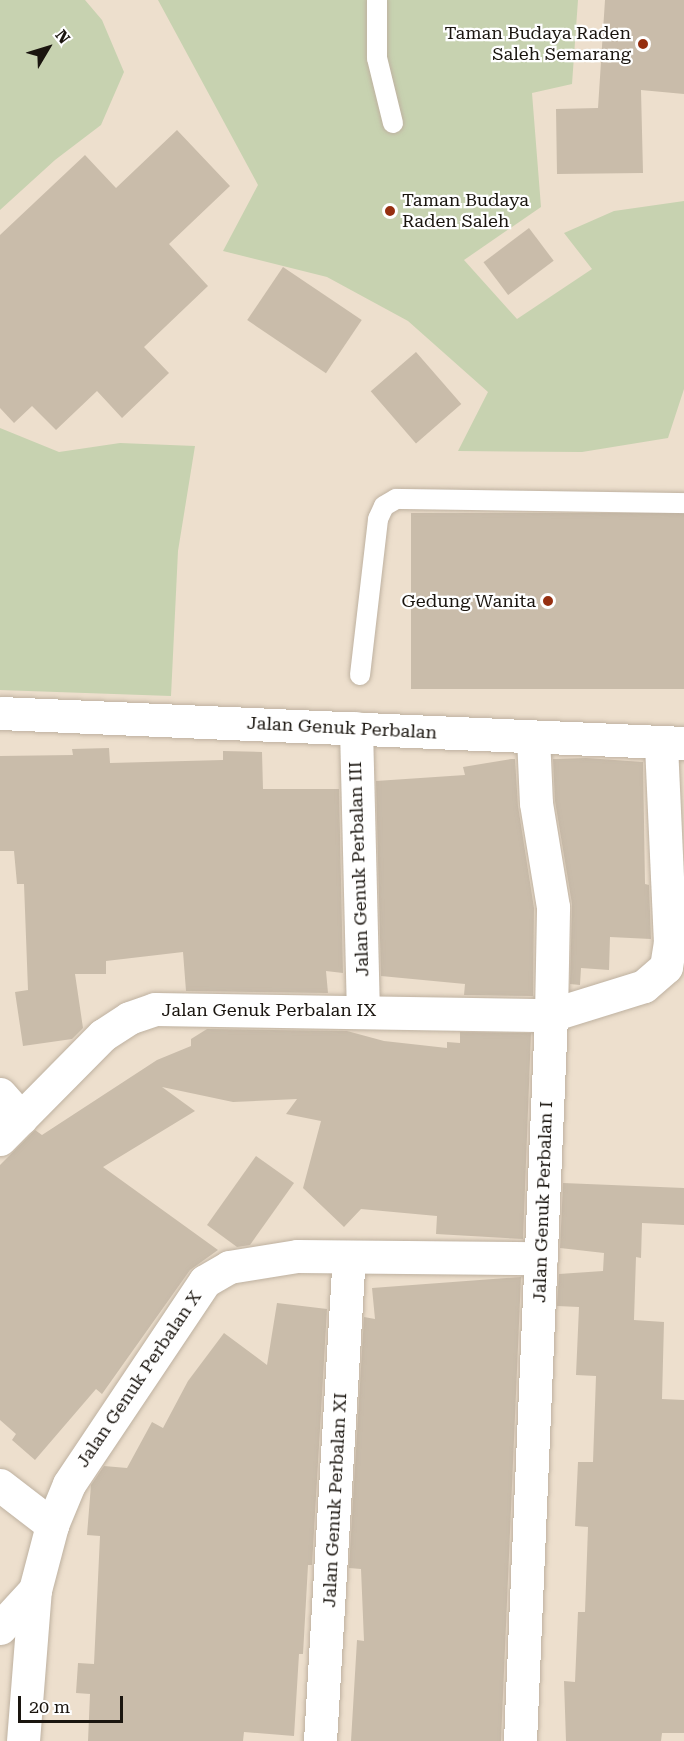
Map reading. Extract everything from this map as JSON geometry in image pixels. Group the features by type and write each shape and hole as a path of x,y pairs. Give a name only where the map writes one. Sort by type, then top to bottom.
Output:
{"street":[{"name":"Jalan Genuk Perbalan","path":"0,713 672,743"},
{"name":"Jalan Genuk Perbalan III","path":"356,728 363,1009"},
{"name":"Jalan Genuk Perbalan I","path":"520,1741 551,1014 552,907 536,803 533,736"},
{"path":"551,1014 644,986 666,967 670,943 672,743"},
{"name":"Jalan Genuk Perbalan IX","path":"9,1115 103,1035 143,1012 363,1009 551,1014"},
{"name":"Jalan Genuk Perbalan X","path":"23,1741 35,1590 52,1525 69,1484 205,1281 229,1267 297,1256 349,1259 541,1258"},
{"name":"Jalan Genuk Perbalan XI","path":"320,1741 349,1259"},
{"path":"0,1485 52,1525"},
{"path":"0,1628 35,1590"}],"lane":[{"path":"376,0 377,58 393,123"},
{"path":"360,675 378,519 384,506 396,499 684,503"}],"green space":[{"path":"0,0 85,0 102,20 124,72 101,125 55,160 0,210"},
{"path":"158,0 578,0 572,84 532,93 541,207 464,260 517,319 592,269 564,233 614,211 684,201 684,389 668,438 582,452 458,451 488,392 408,321 327,277 223,251 258,185"},
{"path":"0,428 59,452 120,443 195,446 178,551 171,696 0,690"}],"building":[{"path":"605,0 684,0 684,94 641,90 643,173 557,174 556,109 598,108"},
{"path":"177,130 230,186 169,244 208,286 144,347 169,373 122,418 97,391 56,430 32,406 14,423 0,408 0,235 85,155 116,188"},
{"path":"529,228 554,261 508,295 483,262"},
{"path":"283,267 362,320 326,373 247,320"},
{"path":"416,352 461,404 416,443 371,391"},
{"name":"Gedung Wanita","path":"411,513 684,513 684,689 411,689"},
{"path":"109,748 110,763 223,760 223,751 262,752 263,789 339,789 343,973 326,971 328,993 186,991 183,952 106,961 106,974 75,974 83,1028 72,1039 23,1046 15,992 28,990 24,884 17,884 14,851 0,851 0,756 73,755 72,749"},
{"path":"586,758 643,762 645,884 649,885 651,939 610,937 609,970 581,968 580,985 570,984 572,904 555,801 553,759"},
{"path":"515,759 518,806 534,908 533,996 464,995 465,984 381,976 376,781 465,775 463,767"},
{"path":"207,1029 347,1031 384,1041 447,1048 447,1042 460,1043 460,1032 531,1033 523,1239 436,1234 437,1216 361,1209 344,1227 303,1188 321,1121 286,1114 297,1099 233,1102 162,1087 195,1111 103,1167 218,1250 190,1270 102,1394 96,1389 35,1460 12,1440 16,1434 0,1420 0,1165 35,1130 42,1135 157,1060 191,1046 191,1039"},
{"path":"256,1156 294,1183 250,1245 237,1247 207,1225"},
{"path":"563,1183 684,1188 684,1225 642,1223 641,1258 636,1257 634,1320 664,1322 662,1399 684,1400 684,1733 662,1733 661,1741 566,1741 564,1681 575,1682 578,1612 585,1612 588,1527 575,1526 578,1462 593,1462 596,1376 576,1375 579,1307 557,1306 559,1274 603,1271 604,1253 560,1248"},
{"path":"521,1277 501,1741 351,1741 357,1640 364,1641 361,1569 349,1568 364,1317 375,1319 372,1288"},
{"path":"277,1303 327,1309 312,1565 308,1565 303,1654 299,1654 294,1736 244,1732 243,1741 88,1741 90,1694 76,1693 78,1663 94,1664 100,1536 87,1535 91,1485 104,1466 127,1468 152,1422 163,1428 188,1381 224,1333 267,1365"}],"place":[{"name":"Taman Budaya Raden Saleh Semarang","path":"643,44"},
{"name":"Taman Budaya Raden Saleh","path":"390,211"},
{"name":"Gedung Wanita","path":"548,601"}]}
